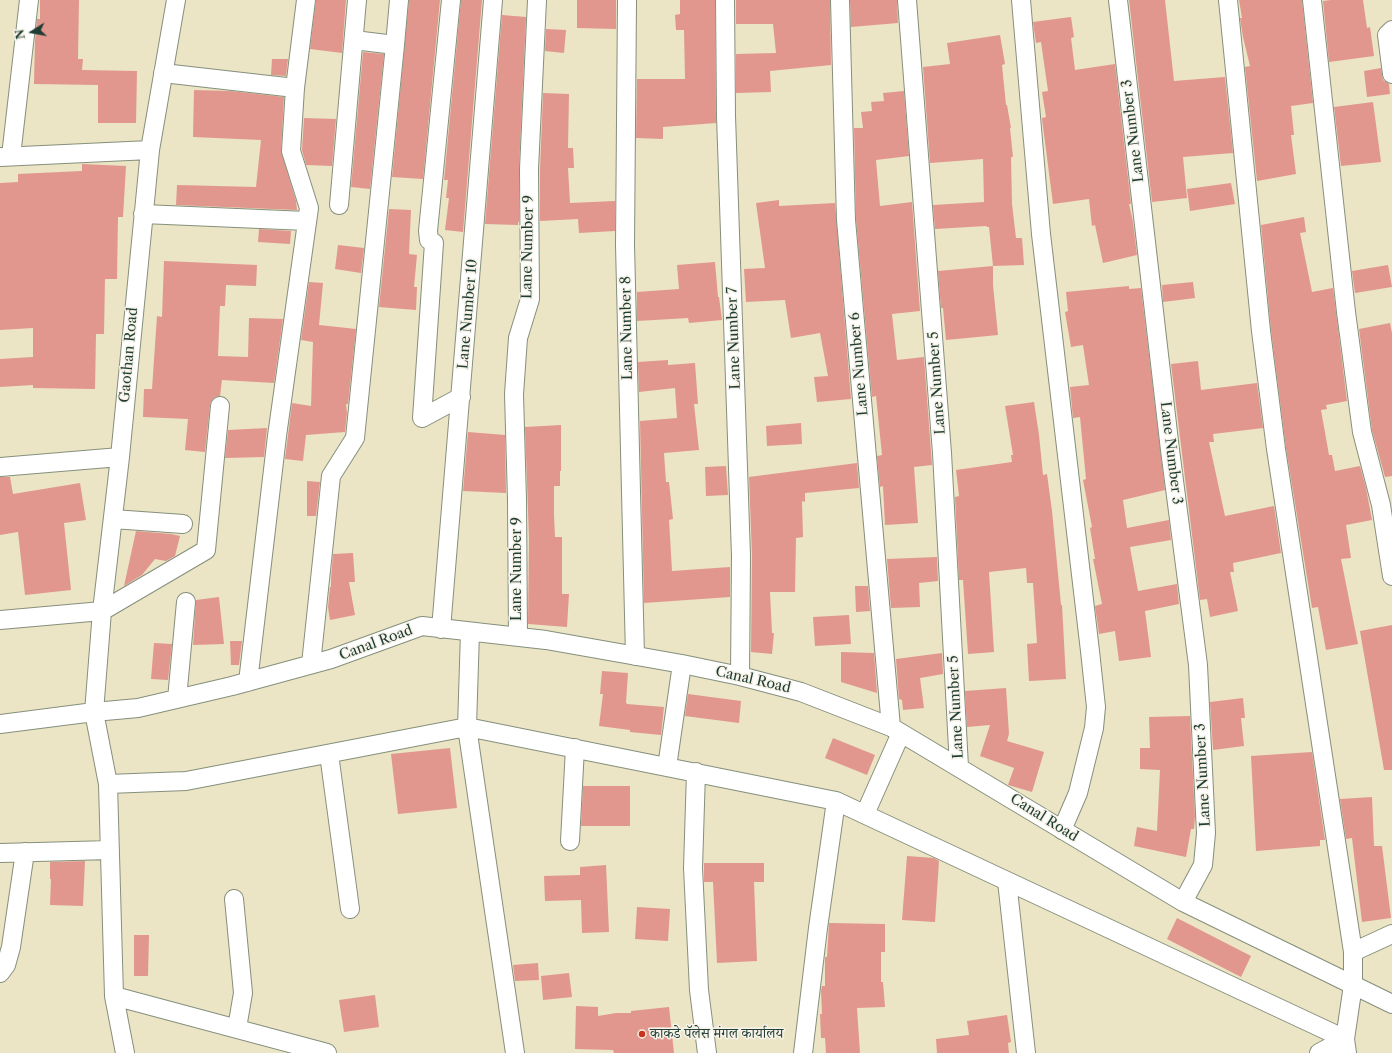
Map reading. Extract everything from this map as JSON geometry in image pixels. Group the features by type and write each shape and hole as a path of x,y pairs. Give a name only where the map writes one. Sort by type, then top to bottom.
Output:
{"street":[{"path":"29,0 5,157 150,150"},
{"name":"Gaothan Road","path":"125,1053 114,996 108,784 94,712 102,611 120,457 150,150 176,0"},
{"path":"248,682 277,436 309,208 291,151 296,88 306,0"},
{"path":"340,205 358,0"},
{"path":"311,664 331,476 356,438 399,0"},
{"path":"451,0 428,231 429,240 434,243 422,418 461,397"},
{"name":"Lane Number 10","path":"442,629 493,0"},
{"name":"Lane Number 9","path":"518,637 517,500 514,394 518,338 530,299 529,169 537,0"},
{"name":"Lane Number 8","path":"627,0 625,245 635,656"},
{"name":"Lane Number 7","path":"725,0 726,124 741,556 740,676"},
{"name":"Lane Number 6","path":"840,0 846,220 896,730"},
{"name":"Lane Number 5","path":"907,0 942,453 959,767"},
{"path":"1021,0 1041,234 1096,707 1094,728 1078,793 1062,830"},
{"name":"Lane Number 3","path":"1118,0 1170,450 1198,665 1206,833 1203,865 1183,902"},
{"path":"1228,0 1261,331 1276,449 1353,952 1353,985 1346,1046"},
{"path":"1312,0 1346,312 1362,432 1386,501 1392,576"},
{"path":"1392,30 1387,35 1392,74"},
{"path":"354,40 395,45"},
{"path":"163,73 296,88"},
{"path":"143,214 307,221"},
{"path":"0,620 102,611 206,550 220,406"},
{"path":"0,468 120,457"},
{"path":"113,519 184,524"},
{"path":"177,699 186,602"},
{"name":"Canal Road","path":"0,724 138,708 177,699 248,682 330,659 422,626 546,640 682,664 740,676 801,692 896,730 1183,902 1392,1004"},
{"path":"470,632 467,727 515,1053"},
{"path":"667,767 682,664"},
{"path":"108,784 186,782 467,727 836,801 1007,881 1346,1046"},
{"path":"864,814 896,730"},
{"path":"570,841 575,748"},
{"path":"329,754 350,909"},
{"path":"696,772 693,868 699,990 707,1053"},
{"path":"804,1053 818,928 836,801"},
{"path":"0,853 110,850"},
{"path":"2,967 11,947 25,852"},
{"path":"1007,881 1026,1053"},
{"path":"234,900 243,993 237,1028"},
{"path":"1353,952 1392,934"},
{"path":"114,996 327,1053"},
{"path":"1319,1053 1346,1046"}],"building":[{"path":"40,0 79,0 78,59 83,59 82,70 137,71 136,123 98,123 98,85 34,84 35,41 37,19 40,19"},
{"path":"316,0 346,0 342,53 310,49"},
{"path":"409,0 440,0 423,179 392,177"},
{"path":"461,0 482,0 463,232 445,230 449,198 446,198 448,180 444,180"},
{"path":"577,0 616,0 616,29 577,28"},
{"path":"680,0 715,0 716,123 663,127 663,139 636,138 637,79 685,79 684,30 676,30 675,15 680,14"},
{"path":"736,0 830,0 831,65 770,71 771,92 736,93 736,54 776,53 773,24 736,24"},
{"path":"850,0 897,0 898,23 851,27"},
{"path":"1129,0 1165,0 1174,81 1225,77 1233,153 1183,157 1187,198 1152,202"},
{"path":"1239,0 1302,0 1313,103 1291,106 1294,135 1291,135 1296,174 1257,181 1245,67 1250,66 1243,37"},
{"path":"1363,0 1367,28 1370,27 1374,56 1329,62 1323,1"},
{"path":"502,15 526,17 518,225 485,224"},
{"path":"1071,17 1074,37 1071,38 1075,70 1115,64 1131,204 1129,204 1137,255 1103,263 1095,225 1092,226 1089,199 1053,204 1042,119 1046,117 1042,92 1048,91 1041,42 1036,43 1033,22"},
{"path":"546,29 566,30 564,53 545,51"},
{"path":"1000,35 1005,64 1002,65 1006,105 1011,128 1013,157 1011,157 1012,204 1016,238 1022,238 1024,265 993,266 989,227 935,229 933,205 984,202 983,159 930,163 923,67 950,64 947,43"},
{"path":"363,52 384,54 370,189 351,187"},
{"path":"272,59 288,59 286,76 271,75"},
{"path":"1381,68 1383,80 1389,84 1390,94 1367,97 1364,71"},
{"path":"194,90 230,91 284,97 281,151 296,201 297,210 176,205 177,185 256,187 261,140 193,137"},
{"path":"904,91 909,156 876,160 880,206 912,202 920,311 892,314 897,360 924,357 932,465 914,467 918,523 885,525 883,486 880,487 877,456 882,455 876,396 872,397 856,219 854,128 863,128 861,112 872,111 871,102 884,101 883,93"},
{"path":"543,93 569,94 568,148 573,148 574,168 568,168 570,203 615,201 615,231 579,233 578,219 540,221 540,169"},
{"path":"1373,102 1381,162 1341,166 1334,107"},
{"path":"304,118 336,119 332,166 306,165 302,150"},
{"path":"82,164 126,166 123,217 118,217 117,279 105,279 104,334 96,334 95,389 33,388 33,385 0,387 0,359 33,357 33,328 0,330 0,183 18,182 18,174 82,171"},
{"path":"1231,183 1235,204 1190,211 1187,189"},
{"path":"779,200 779,206 835,203 851,399 817,402 814,377 828,376 820,333 791,338 785,300 746,302 744,269 765,268 756,203"},
{"path":"389,209 411,210 409,254 417,255 414,287 417,287 416,310 379,307"},
{"path":"1304,217 1306,232 1300,233 1312,292 1333,288 1347,401 1326,405 1327,409 1321,410 1329,455 1332,455 1335,471 1360,466 1372,520 1346,525 1351,558 1341,559 1358,644 1326,650 1318,607 1312,608 1286,448 1271,330 1261,225"},
{"path":"259,229 291,231 290,244 258,242"},
{"path":"338,245 364,248 361,273 335,269"},
{"path":"164,261 257,265 256,286 226,285 225,306 220,306 218,356 248,357 249,318 283,319 274,383 222,380 220,396 215,397 210,405 205,452 185,450 188,419 143,417 144,389 152,389 157,316 162,317"},
{"path":"715,262 718,297 722,320 689,323 688,318 637,321 637,292 679,289 677,265"},
{"path":"1388,265 1392,287 1355,293 1352,271"},
{"path":"993,266 993,285 998,335 946,340 943,308 941,308 938,271"},
{"path":"309,282 323,283 319,325 356,329 348,404 346,404 347,413 345,432 306,435 303,461 285,459 292,403 311,406 313,342 301,340"},
{"path":"1193,282 1195,298 1163,302 1162,285"},
{"path":"1129,286 1129,289 1141,288 1165,490 1123,500 1127,528 1169,520 1171,540 1130,547 1138,591 1177,584 1179,604 1145,611 1151,657 1119,661 1115,631 1099,634 1095,606 1102,604 1093,559 1095,559 1090,528 1092,527 1083,480 1086,479 1080,417 1073,418 1070,387 1089,385 1083,345 1071,347 1065,312 1068,311 1066,292"},
{"path":"1390,323 1392,333 1392,476 1385,477 1372,430 1359,329"},
{"path":"668,360 668,365 695,363 698,404 694,404 699,450 664,453 666,482 669,482 673,519 669,520 672,571 730,567 730,597 644,603 640,421 677,418 675,388 639,392 638,362"},
{"path":"1198,361 1201,390 1257,383 1263,428 1213,434 1214,442 1209,442 1225,516 1274,506 1281,553 1233,563 1234,572 1230,572 1238,611 1210,617 1207,599 1200,600 1171,364"},
{"path":"1034,402 1043,475 1047,474 1052,511 1062,605 1066,679 1029,681 1027,644 1037,643 1033,583 1027,583 1026,568 989,572 994,652 968,654 963,580 959,580 955,497 959,496 956,470 1012,462 1011,455 1013,455 1005,406"},
{"path":"801,423 802,444 767,446 766,426"},
{"path":"561,425 560,486 554,486 554,515 555,537 562,537 562,594 569,594 567,627 528,624 529,539 525,427"},
{"path":"267,428 264,457 225,458 228,430"},
{"path":"468,432 505,435 506,493 463,491"},
{"path":"857,463 859,488 805,493 805,502 802,501 803,537 796,538 795,592 770,592 772,633 774,633 772,654 751,652 752,556 749,477"},
{"path":"726,466 728,495 706,496 705,467"},
{"path":"0,477 10,477 13,494 80,483 86,520 64,523 71,590 25,595 18,532 0,535"},
{"path":"307,481 320,482 316,516 307,516"},
{"path":"136,531 180,536 175,556 166,561 155,559 142,575 124,586"},
{"path":"353,553 355,582 349,582 355,615 330,620 328,607 333,554"},
{"path":"937,557 938,581 919,583 920,607 891,608 887,559"},
{"path":"855,586 868,586 870,611 856,612"},
{"path":"219,597 224,644 193,645 196,600"},
{"path":"849,615 851,644 815,646 813,617"},
{"path":"1392,625 1392,770 1384,770 1360,631"},
{"path":"230,641 242,641 239,665 231,665"},
{"path":"154,643 172,644 168,680 151,679"},
{"path":"841,652 874,653 877,693 841,682"},
{"path":"942,653 943,674 920,678 924,708 903,710 902,700 899,699 896,659"},
{"path":"602,671 628,673 627,704 664,707 661,735 630,732 630,730 599,726 603,694 600,694"},
{"path":"1006,688 1009,734 1007,741 1044,752 1032,792 1008,785 1014,768 980,756 990,725 967,727 965,691"},
{"path":"688,694 741,701 739,723 685,716"},
{"path":"1243,698 1245,718 1241,718 1244,746 1213,750 1210,702"},
{"path":"1190,716 1195,816 1194,829 1191,829 1186,857 1134,846 1137,827 1157,831 1160,770 1140,769 1140,748 1150,748 1149,717"},
{"path":"833,738 875,755 867,775 825,758"},
{"path":"450,748 457,808 398,814 391,754"},
{"path":"1312,752 1325,840 1320,840 1320,846 1256,851 1251,756"},
{"path":"583,786 630,786 630,826 581,826"},
{"path":"1372,797 1374,846 1382,846 1391,918 1362,922 1352,838 1346,839 1340,799"},
{"path":"907,856 934,858 939,861 935,922 902,920"},
{"path":"85,861 83,906 50,905 50,862"},
{"path":"704,863 764,863 764,882 754,882 757,961 717,963 713,882 704,882"},
{"path":"606,865 609,932 582,933 581,900 545,901 544,876 580,875 580,867"},
{"path":"637,907 670,909 668,941 635,939"},
{"path":"1177,918 1251,956 1241,977 1167,939"},
{"path":"829,923 885,924 885,952 881,952 881,982 883,982 885,1007 857,1008 860,1053 826,1053 825,1038 821,1038 821,991 822,986 825,986 825,957 827,957"},
{"path":"134,935 149,935 148,976 134,976"},
{"path":"538,963 539,980 515,981 513,965"},
{"path":"569,973 572,997 543,1000 541,976"},
{"path":"375,995 379,1027 344,1032 339,1000"},
{"name":"काकडे पॅलेस मंगल कार्यालय","path":"576,1006 598,1007 598,1016 669,1007 674,1053 614,1053 613,1050 575,1049"},
{"path":"1007,1015 1011,1042 1008,1043 1009,1053 937,1053 936,1039 969,1035 967,1021"}],"place":[{"name":"काकडे पॅलेस मंगल कार्यालय","path":"642,1034"}]}
